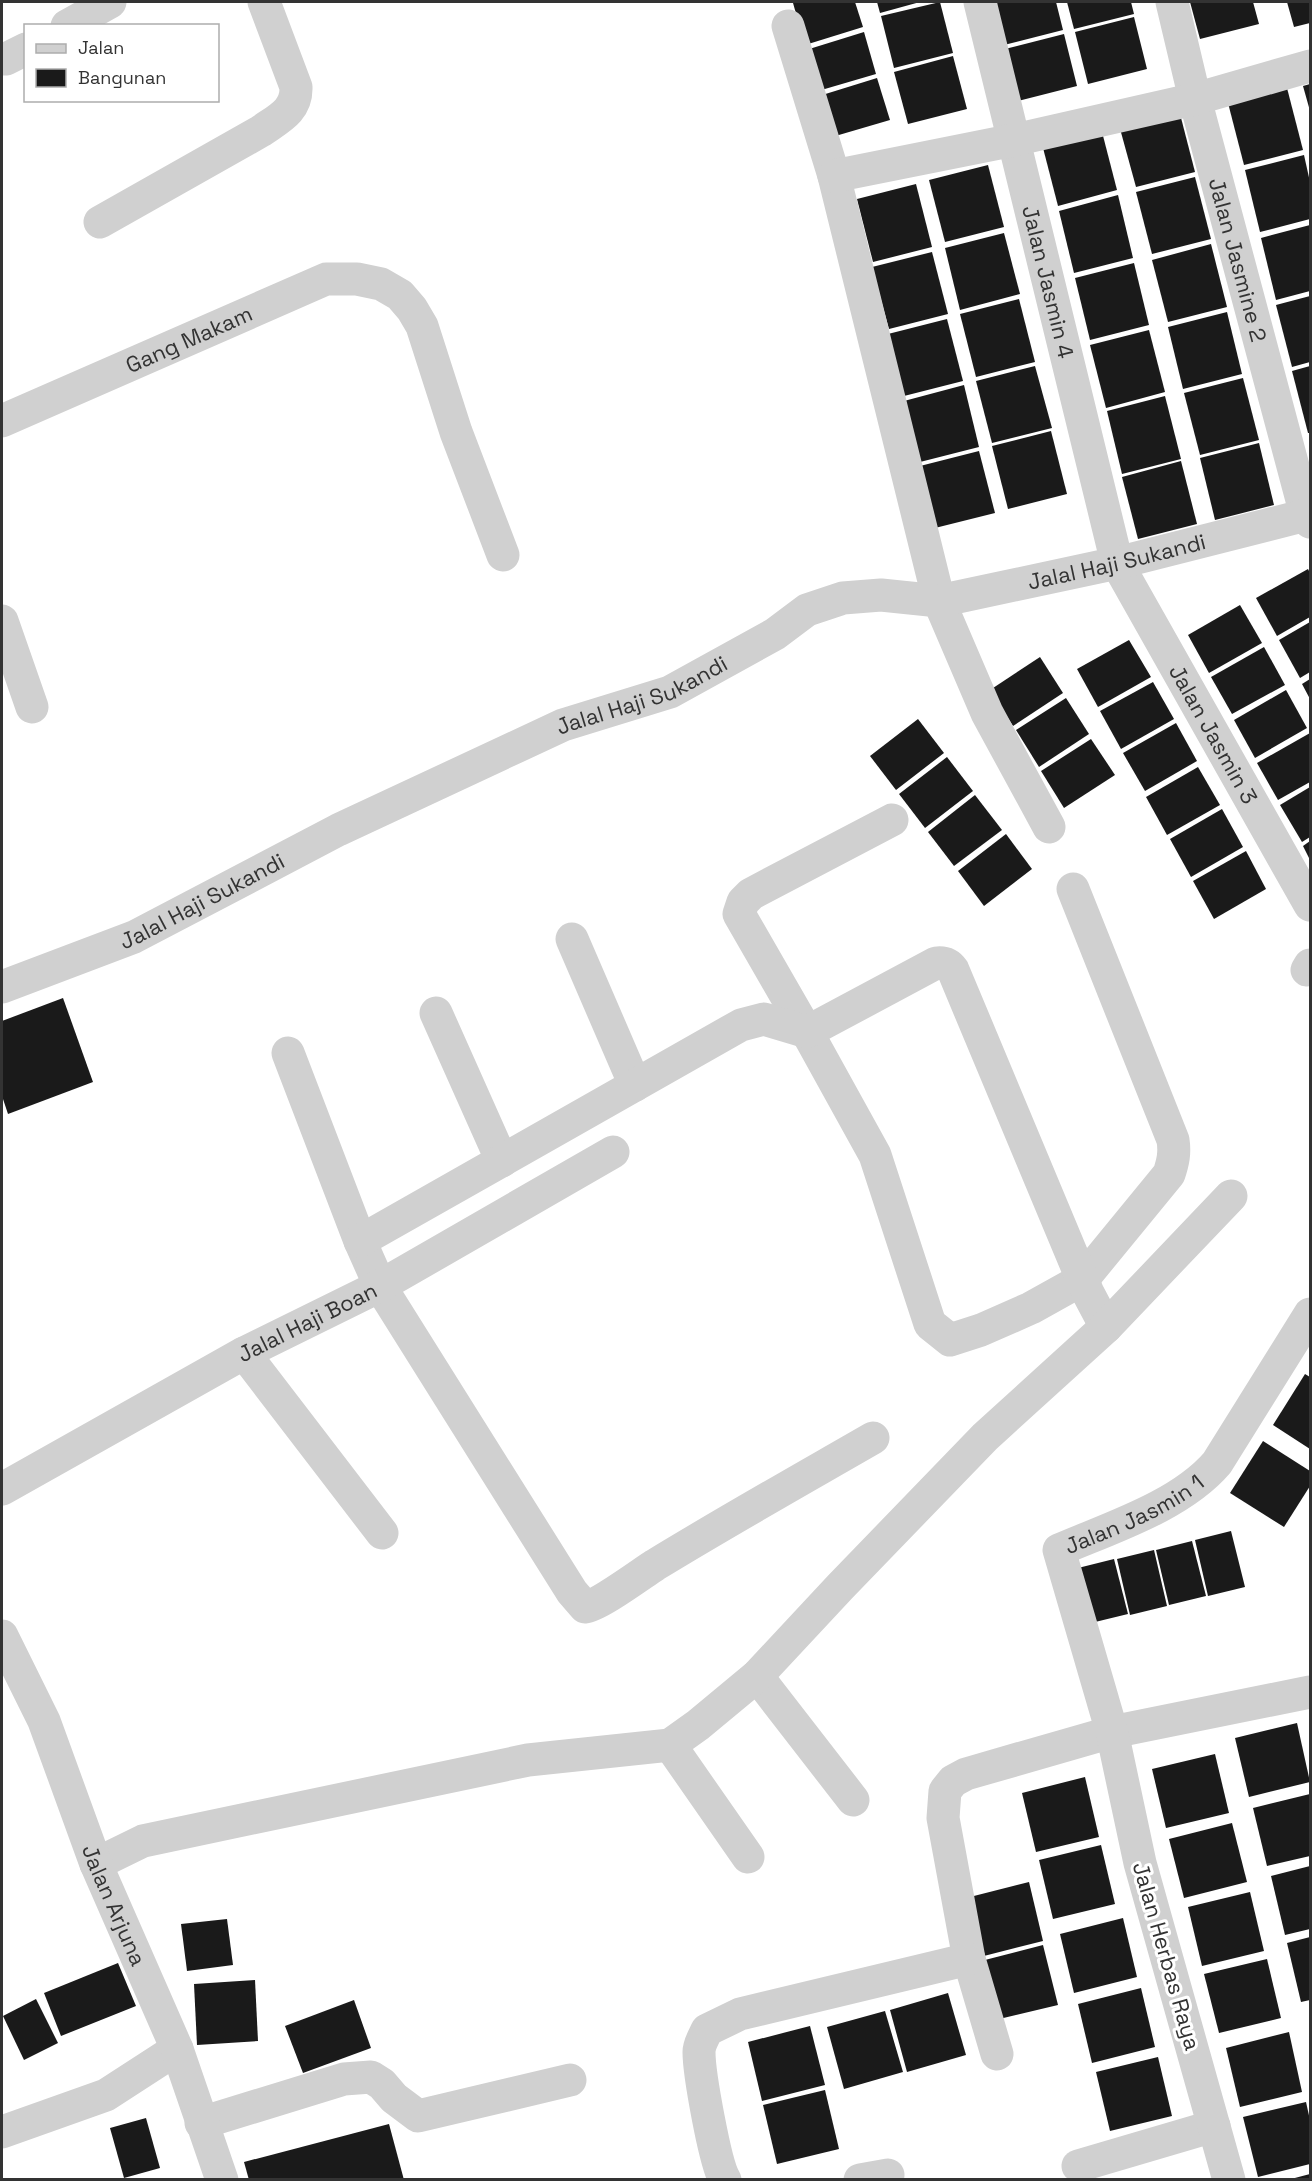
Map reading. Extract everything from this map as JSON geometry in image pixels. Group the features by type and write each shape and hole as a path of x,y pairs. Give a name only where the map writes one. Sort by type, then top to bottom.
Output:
{"street":[{"path":"71,24 110,2"},
{"path":"100,222 261,131 286,114 293,106 296,87 264,2"},
{"name":"Jalan Jasmin 4","path":"980,2 1117,563"},
{"name":"Jalan Jasmine 2","path":"1172,2 1195,99 1309,517"},
{"path":"788,26 834,176 939,601 987,713 1049,827"},
{"path":"834,176 1014,140 1195,99 1311,66"},
{"name":"Gang Makam","path":"2,421 326,279 357,279 381,284 400,295 422,326 456,432 503,555"},
{"name":"Jalal Haji Sukandi","path":"2,987 134,937 338,830 563,725 670,692 775,634 807,610 843,598 881,595 939,601 1117,563 1309,517"},
{"name":"Jalan Jasmin 3","path":"1117,563 1311,905"},
{"path":"2,621 33,707"},
{"path":"892,820 751,894 742,902 739,914 875,1155 930,1324 950,1340 981,1330 1031,1308 1094,1303 1231,1196"},
{"path":"96,1864 143,1841 516,1763 670,1745 757,1676 985,1437 1094,1303 1169,1174 1175,1154 1173,1140 1073,889"},
{"path":"572,939 635,1085"},
{"path":"360,1241 741,1025 764,1019 807,1032 936,963 944,963 950,966 1094,1303"},
{"path":"436,1013 502,1161"},
{"path":"288,1053 360,1241 380,1286 566,1582 585,1607 592,1606 732,1518 873,1438"},
{"name":"Jalal Haji Boan","path":"2,1489 244,1353 380,1286 613,1152"},
{"name":"Jalan Jasmin 1","path":"1112,1732 1059,1550 1181,1495 1207,1475 1311,1314"},
{"path":"244,1353 382,1533"},
{"name":"Jalan Arjuna","path":"2,1636 44,1720 96,1864 177,2049 222,2180"},
{"path":"757,1676 853,1800"},
{"path":"997,2054 969,1959 943,1818 945,1791 953,1781 966,1774 1112,1732 1311,1692"},
{"name":"Jalan Herbas Raya","path":"1112,1732 1140,1863 1229,2180"},
{"path":"670,1745 748,1857"},
{"path":"725,2180 702,2082 698,2049 707,2030 740,2014 969,1959"},
{"path":"2,2132 106,2095 177,2049"},
{"path":"201,2123 344,2079 371,2077 418,2116 570,2080"},
{"path":"1078,2166 1214,2126"}],"building":[{"path":"855,2 863,27 805,45 793,3"},
{"path":"877,2 920,2 880,13"},
{"path":"940,2 953,53 894,68 881,16"},
{"path":"992,2 1056,2 1063,30 1004,45"},
{"path":"1067,2 1131,2 1134,14 1074,29"},
{"path":"1190,2 1253,2 1259,24 1200,39"},
{"path":"1287,2 1310,2 1310,23 1294,27"},
{"path":"1134,17 1147,69 1088,84 1075,32"},
{"path":"864,32 876,74 818,91 806,50"},
{"path":"1064,34 1077,86 1018,101 1005,49"},
{"path":"953,56 967,109 908,124 894,72"},
{"path":"877,78 890,120 832,137 819,96"},
{"path":"1310,84 1310,111 1303,86"},
{"path":"1287,88 1303,150 1244,165 1228,103"},
{"path":"1179,110 1195,172 1136,187 1119,125"},
{"path":"1101,128 1117,190 1058,206 1042,144"},
{"path":"1304,155 1310,182 1310,219 1260,232 1245,170"},
{"path":"988,165 1004,227 945,242 929,180"},
{"path":"1195,177 1211,239 1152,254 1136,192"},
{"path":"916,184 932,247 873,262 857,199"},
{"path":"1118,195 1133,258 1074,273 1059,211"},
{"path":"1310,225 1310,291 1276,300 1261,238"},
{"path":"1004,233 1020,294 960,310 945,248"},
{"path":"1211,244 1227,307 1168,322 1152,260"},
{"path":"932,252 948,314 889,329 872,267"},
{"path":"1134,263 1149,325 1090,340 1075,278"},
{"path":"1310,296 1310,362 1292,367 1276,305"},
{"path":"1019,299 1035,362 976,377 960,314"},
{"path":"1227,312 1242,374 1183,389 1168,327"},
{"path":"947,319 963,381 904,396 888,334"},
{"path":"1149,330 1165,392 1106,408 1090,345"},
{"path":"1035,366 1052,428 992,443 976,381"},
{"path":"1310,366 1310,433 1308,433 1292,371"},
{"path":"1243,378 1259,440 1200,455 1184,393"},
{"path":"964,385 979,447 920,462 904,401"},
{"path":"1165,396 1181,459 1122,474 1107,411"},
{"path":"1051,431 1067,494 1008,509 992,446"},
{"path":"1259,443 1274,505 1215,520 1200,458"},
{"path":"979,451 995,513 935,528 920,466"},
{"path":"1181,461 1197,524 1138,539 1122,477"},
{"path":"1308,569 1310,573 1310,617 1277,636 1256,598"},
{"path":"1240,605 1262,643 1209,673 1188,635"},
{"path":"1310,622 1310,672 1300,678 1279,640"},
{"path":"1129,640 1151,677 1098,707 1077,669"},
{"path":"1264,647 1285,685 1232,714 1211,677"},
{"path":"1040,657 1063,693 1013,726 990,690"},
{"path":"1310,679 1310,699 1302,684"},
{"path":"1153,682 1174,719 1121,749 1100,711"},
{"path":"1286,690 1307,728 1255,758 1234,720"},
{"path":"1066,698 1089,734 1039,767 1016,730"},
{"path":"918,719 944,753 896,790 870,756"},
{"path":"1176,723 1197,761 1145,791 1123,753"},
{"path":"1310,733 1310,782 1278,800 1257,763"},
{"path":"1091,739 1115,775 1064,808 1041,771"},
{"path":"947,757 973,791 925,828 899,794"},
{"path":"1198,767 1220,805 1167,835 1146,797"},
{"path":"1310,787 1310,837 1302,842 1280,805"},
{"path":"975,795 1002,830 954,866 928,832"},
{"path":"1222,809 1243,847 1191,877 1170,839"},
{"path":"1006,834 1032,869 984,906 958,871"},
{"path":"1310,841 1310,860 1303,846"},
{"path":"1246,851 1266,889 1214,919 1193,881"},
{"path":"63,998 93,1082 8,1114 2,1096 2,1021"},
{"path":"1305,1374 1310,1377 1310,1449 1273,1425"},
{"path":"1263,1441 1310,1471 1310,1486 1284,1527 1230,1493"},
{"path":"1231,1531 1245,1587 1208,1596 1195,1540"},
{"path":"1192,1541 1206,1596 1169,1605 1156,1550"},
{"path":"1154,1550 1167,1606 1130,1615 1117,1559"},
{"path":"1114,1559 1128,1614 1091,1623 1078,1568"},
{"path":"1297,1723 1310,1782 1249,1797 1235,1738"},
{"path":"1215,1754 1229,1813 1166,1828 1152,1769"},
{"path":"1085,1777 1099,1837 1036,1852 1022,1793"},
{"path":"1310,1794 1310,1856 1267,1866 1253,1808"},
{"path":"1232,1823 1247,1882 1184,1898 1169,1839"},
{"path":"1101,1845 1115,1904 1053,1919 1039,1860"},
{"path":"1310,1866 1310,1929 1285,1935 1271,1876"},
{"path":"1029,1882 1043,1941 980,1957 966,1898"},
{"path":"1250,1892 1264,1951 1202,1966 1188,1907"},
{"path":"1123,1918 1137,1977 1074,1993 1060,1934"},
{"path":"227,1919 233,1965 187,1971 181,1924"},
{"path":"1310,1937 1310,2000 1301,2002 1287,1943"},
{"path":"1043,1945 1058,2005 995,2020 981,1961"},
{"path":"1267,1959 1281,2018 1219,2033 1204,1974"},
{"path":"118,1963 136,2006 61,2036 44,1993"},
{"path":"255,1980 258,2041 197,2045 194,1984"},
{"path":"1141,1988 1155,2047 1092,2063 1078,2004"},
{"path":"948,1993 966,2055 907,2072 890,2010"},
{"path":"36,1999 58,2043 24,2060 3,2016"},
{"path":"354,2000 371,2048 303,2073 285,2026"},
{"path":"885,2011 903,2072 844,2089 827,2027"},
{"path":"810,2026 825,2085 762,2101 748,2042"},
{"path":"1289,2032 1302,2092 1240,2107 1226,2048"},
{"path":"1158,2057 1172,2116 1110,2131 1096,2072"},
{"path":"825,2090 839,2149 777,2164 763,2105"},
{"path":"1306,2102 1310,2120 1310,2164 1258,2177 1243,2117"},
{"path":"146,2118 160,2168 124,2178 110,2128"},
{"path":"389,2124 404,2180 249,2180 244,2162"},
{"path":"1310,2174 1310,2180 1291,2180 1291,2179"}]}
